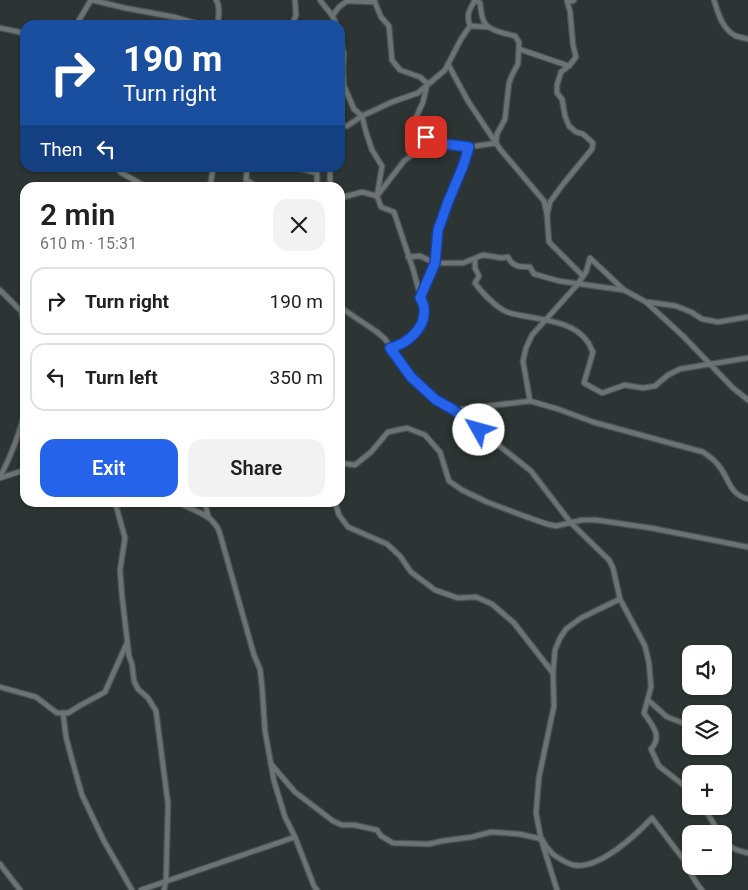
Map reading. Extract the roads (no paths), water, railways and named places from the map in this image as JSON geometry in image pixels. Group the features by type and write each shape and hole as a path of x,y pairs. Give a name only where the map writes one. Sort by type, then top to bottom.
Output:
{"street":[{"path":"79,20 92,0 186,20"},
{"path":"216,0 219,10 218,20"},
{"path":"294,20 296,15 295,0"},
{"path":"320,0 333,15 334,20"},
{"path":"470,26 467,17 475,0 480,3 483,20 488,27"},
{"path":"574,0 567,1 576,57 561,72 557,92 562,99 569,126 576,132 583,134 593,143 592,149 550,202 548,215 549,242 583,276"},
{"path":"714,0 721,22 736,36 748,39"},
{"path":"333,15 347,1 375,1 381,17 389,26 392,60 400,70 420,77 428,84"},
{"path":"470,26 488,27 516,36 519,42 518,64 509,83 505,119 497,134 496,142"},
{"path":"345,126 392,102 418,93 445,70 470,26"},
{"path":"0,28 20,32"},
{"path":"519,49 569,66"},
{"path":"448,64 468,101 509,161 544,201 548,215"},
{"path":"376,196 404,161 414,153 415,120 428,84"},
{"path":"345,88 354,109 362,116 372,150 382,166 376,196 381,207 394,212 424,309 422,324 413,336 396,347 390,348"},
{"path":"415,120 426,137 436,143 469,147 496,142"},
{"path":"420,298 435,263 438,230 469,147"},
{"path":"120,172 138,182"},
{"path":"247,172 246,180 249,182"},
{"path":"313,172 317,173 317,182"},
{"path":"345,197 362,192 376,196"},
{"path":"408,256 420,256 435,263 463,263 483,255 508,257 518,267 530,267 534,274 558,282 624,290"},
{"path":"530,401 523,361 526,348 532,335 577,285 586,272 590,258 624,290 646,302 683,336 733,388 748,400"},
{"path":"475,259 475,268 479,276 475,283 496,305 506,311 562,324 579,333 587,341 592,352 584,383 602,393 625,385 643,388 655,386 668,375 680,369 748,358"},
{"path":"0,290 20,310"},
{"path":"646,302 676,306 702,318 718,322 748,317"},
{"path":"345,310 385,339 411,377 436,400 454,410 531,471 571,523 609,560 613,568 620,599 645,646 650,663 651,687 644,713 656,731 656,744 651,749 659,766 682,784"},
{"path":"454,410 530,401 593,422 703,452 720,466 734,492 748,499"},
{"path":"345,464 355,465 371,452 388,432 407,428 425,435 440,452 449,481 462,490 487,502 547,524 556,526 582,520 596,520 651,528 748,547"},
{"path":"0,478 20,431"},
{"path":"0,478 20,472"},
{"path":"116,507 125,538 120,570 129,656 134,681 138,689 148,698 156,711 168,804 166,881 164,890"},
{"path":"186,507 208,516 215,523 220,534 254,655 260,669 265,731 274,781 285,817 317,890"},
{"path":"206,507 208,516"},
{"path":"336,507 338,515 348,527 387,544 400,556 411,572 435,590 458,598 476,597 492,604 514,623 553,673"},
{"path":"557,890 536,813 538,777 554,706 553,673 555,650 566,629 581,618 620,599"},
{"path":"0,687 36,696 57,713 68,713 105,692 128,641"},
{"path":"648,700 667,717 682,723"},
{"path":"63,713 68,746 82,795 104,841 132,890"},
{"path":"271,764 295,792 333,821 342,825 354,825 377,830 381,836 394,843 428,844 491,832 519,834 542,839 552,854 566,862 574,865 589,864 601,859 635,836 652,818 684,860 702,890"},
{"path":"141,890 295,838"},
{"path":"732,847 748,853"},
{"path":"0,864 20,890"}]}
